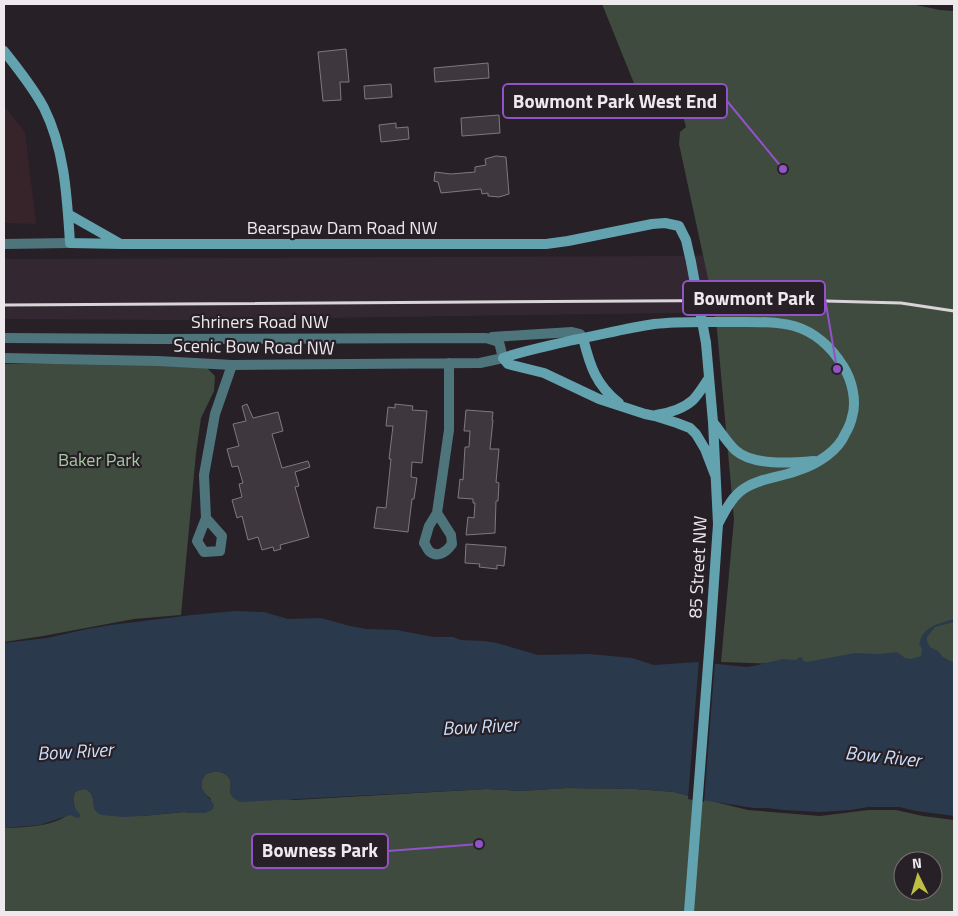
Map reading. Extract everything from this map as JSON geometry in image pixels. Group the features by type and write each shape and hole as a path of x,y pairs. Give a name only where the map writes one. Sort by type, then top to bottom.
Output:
{"street":[{"path":"4,51 28,81 44,109 57,142 64,172 70,243"},
{"path":"68,214 121,244"},
{"name":"Bearspaw Dam Road NW","path":"4,244 546,244 652,224 665,223 679,226"},
{"name":"85 Street NW","path":"679,226 686,240 706,343 713,422 718,524 689,912"},
{"path":"503,358 524,351 612,332 655,324 685,322 774,323 795,327 808,332 829,348 845,368 853,400 852,417 844,437 835,449 802,469 754,483 743,489 731,502 718,524"},
{"name":"Shriners Road NW","path":"4,338 486,338 572,332 580,334 583,338"},
{"path":"486,338 499,342 503,358 508,364 544,373 599,399 690,428 705,449 716,475"},
{"path":"583,338 590,364 598,380 609,395 624,407"},
{"name":"Scenic Bow Road NW","path":"4,358 158,361 232,365 480,363 503,358"},
{"path":"437,513 448,430 449,363"},
{"path":"206,518 204,475 215,414 232,365"},
{"path":"655,416 671,412 686,405 693,400 709,378"},
{"path":"713,422 736,450 751,459 780,463 817,461"}],"shaded area":[{"path":"4,106 25,132 36,224 4,223"},
{"path":"718,255 747,312 179,320 4,319 4,259"}],"green space":[{"path":"602,4 911,4 954,11 954,676 937,669 721,662 734,519 717,330 711,292 679,144 680,132 686,127 681,109 648,118"},
{"name":"Baker Park","path":"80,363 206,367 215,376 214,391 201,418 196,453 181,615 134,619 4,642 4,364"},
{"path":"215,771 223,773 228,777 231,783 230,792 294,800 487,789 521,791 567,788 636,789 674,792 748,810 820,816 868,810 896,810 954,820 954,912 4,912 4,828 42,825 60,819 75,809 73,799 75,792 84,789 88,790 92,796 94,809 142,816 192,813 211,799 202,788 203,778 206,774"}],"water":[{"name":"Bow River","path":"235,611 264,612 288,619 321,618 366,629 397,630 433,637 453,637 461,640 484,641 538,655 590,654 632,658 654,665 698,662 747,667 783,659 796,660 802,657 803,661 807,662 855,653 878,654 897,652 905,658 911,659 921,656 922,649 919,643 925,632 933,626 954,619 954,622 935,627 927,637 927,641 930,647 954,663 954,816 899,807 868,807 820,812 754,808 702,800 674,792 636,789 567,788 521,791 487,789 240,802 231,795 231,783 227,776 221,772 214,772 206,774 201,783 203,791 214,805 212,810 205,813 184,812 123,817 102,815 94,809 90,792 84,789 75,792 74,798 74,804 80,817 77,818 70,815 40,825 4,828 4,643 47,638 111,625"}],"pier":[{"path":"699,659 715,661 704,802 688,799"}],"building":[{"path":"346,49 349,82 340,82 341,100 323,101 318,52"},
{"path":"488,63 489,78 435,82 434,68"},
{"path":"391,84 392,97 365,99 364,86"},
{"path":"499,115 500,133 462,136 461,118"},
{"path":"396,123 396,128 408,127 409,139 381,142 379,125"},
{"path":"496,156 506,157 509,194 499,197 488,196 488,193 482,194 481,189 441,193 438,182 434,181 435,172 451,174 475,172 475,167 486,165 485,159"},
{"path":"247,404 253,418 278,412 283,431 272,434 282,468 308,461 310,467 295,472 299,486 295,487 309,537 280,545 281,549 274,551 273,547 262,550 258,537 248,540 242,516 237,518 232,500 242,497 239,484 243,483 238,466 232,467 227,449 239,446 233,424 246,421 242,406"},
{"path":"395,404 413,406 412,410 427,411 422,463 412,462 411,477 417,478 408,532 374,528 377,507 386,508 393,426 386,426 388,407 395,408"},
{"path":"466,410 493,412 490,449 499,449 496,482 499,483 498,501 496,501 495,533 466,535 468,517 474,518 475,503 473,503 473,499 458,498 460,479 463,480 465,447 469,447 470,431 464,431"},
{"path":"466,544 506,547 504,566 497,565 497,569 479,567 480,564 465,563"}],"railway":[{"path":"4,305 788,300 901,303 954,311"}],"place":[{"name":"Bowmont Park West End","path":"783,169"},
{"name":"Bowmont Park","path":"837,369"},
{"name":"Bowness Park","path":"479,844"}]}
